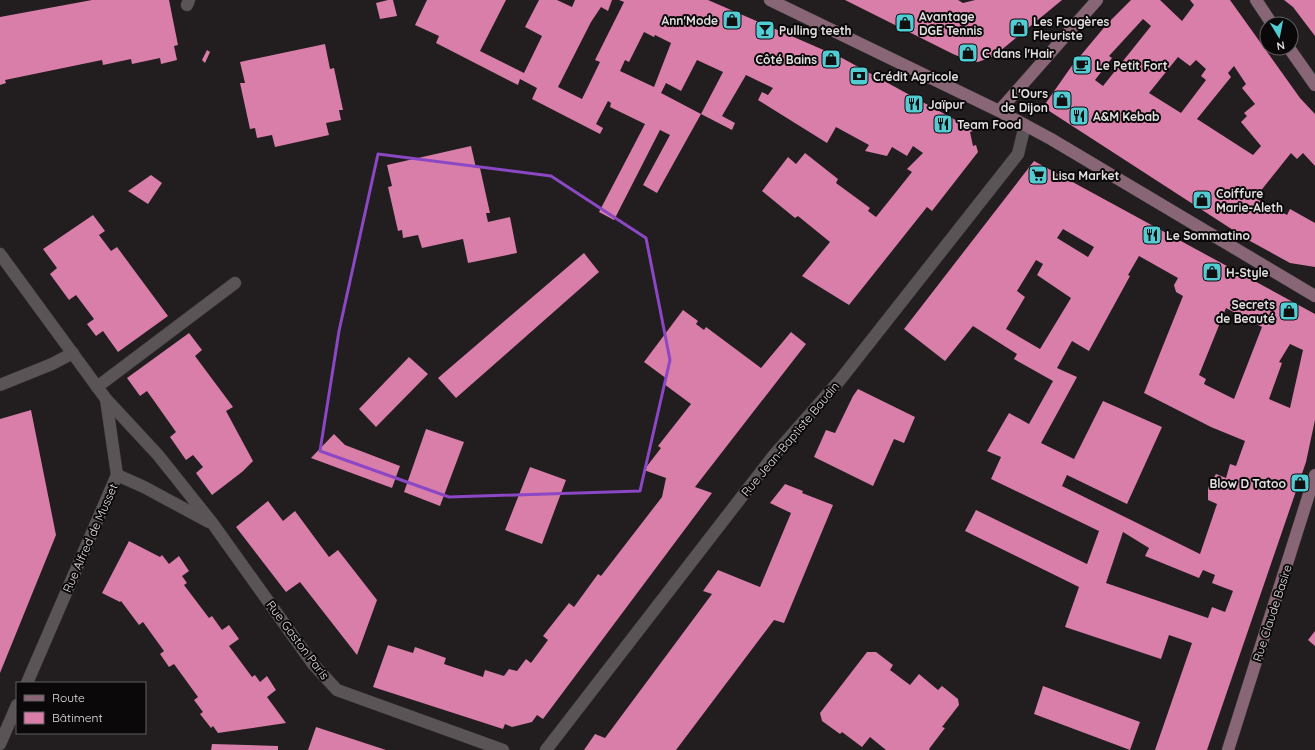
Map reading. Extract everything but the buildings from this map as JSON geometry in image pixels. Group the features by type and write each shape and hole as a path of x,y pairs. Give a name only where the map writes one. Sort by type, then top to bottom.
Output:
{"main road":[{"path":"770,0 999,111 1315,296"},
{"path":"999,111 1097,0"},
{"path":"1256,0 1267,16"},
{"path":"1295,56 1315,85"},
{"name":"Rue Claude Basire","path":"1228,750 1315,475"}],"street":[{"name":"Rue Jean-Baptiste Baudin","path":"546,750 774,455 840,380 1018,154 1025,126"},
{"name":"Rue Alfred de Musset","path":"0,254 106,399 117,475 27,682"},
{"path":"98,387 235,283"},
{"path":"0,385 52,364 73,353"},
{"name":"Rue Gaston Paris","path":"106,399 158,454 213,524 313,664 337,690 503,750"},
{"name":"Rue Gaston Paris","path":"117,475 144,487 213,524"},
{"path":"0,744 16,707"}],"highlighted area":[{"path":"378,154 551,176 646,238 670,360 640,491 449,497 320,451 339,331"}],"place":[{"name":"Ann'Mode","path":"732,20"},
{"name":"Avantage DGE Tennis","path":"905,23"},
{"name":"Les Fougères Fleuriste","path":"1019,28"},
{"name":"Pulling teeth","path":"765,30"},
{"name":"C dans l'Hair","path":"968,53"},
{"name":"Côté Bains","path":"831,59"},
{"name":"Le Petit Fort","path":"1082,65"},
{"name":"Crédit Agricole","path":"859,76"},
{"name":"L'Ours de Dijon","path":"1062,100"},
{"name":"Jaïpur","path":"914,104"},
{"name":"A&M Kebab","path":"1079,116"},
{"name":"Team Food","path":"943,124"},
{"name":"Lisa Market","path":"1038,175"},
{"name":"Coiffure Marie-Aleth","path":"1202,200"},
{"name":"Le Sommatino","path":"1152,235"},
{"name":"H-Style","path":"1212,272"},
{"name":"Secrets de Beauté","path":"1289,311"},
{"name":"Blow D Tatoo","path":"1300,483"}]}
